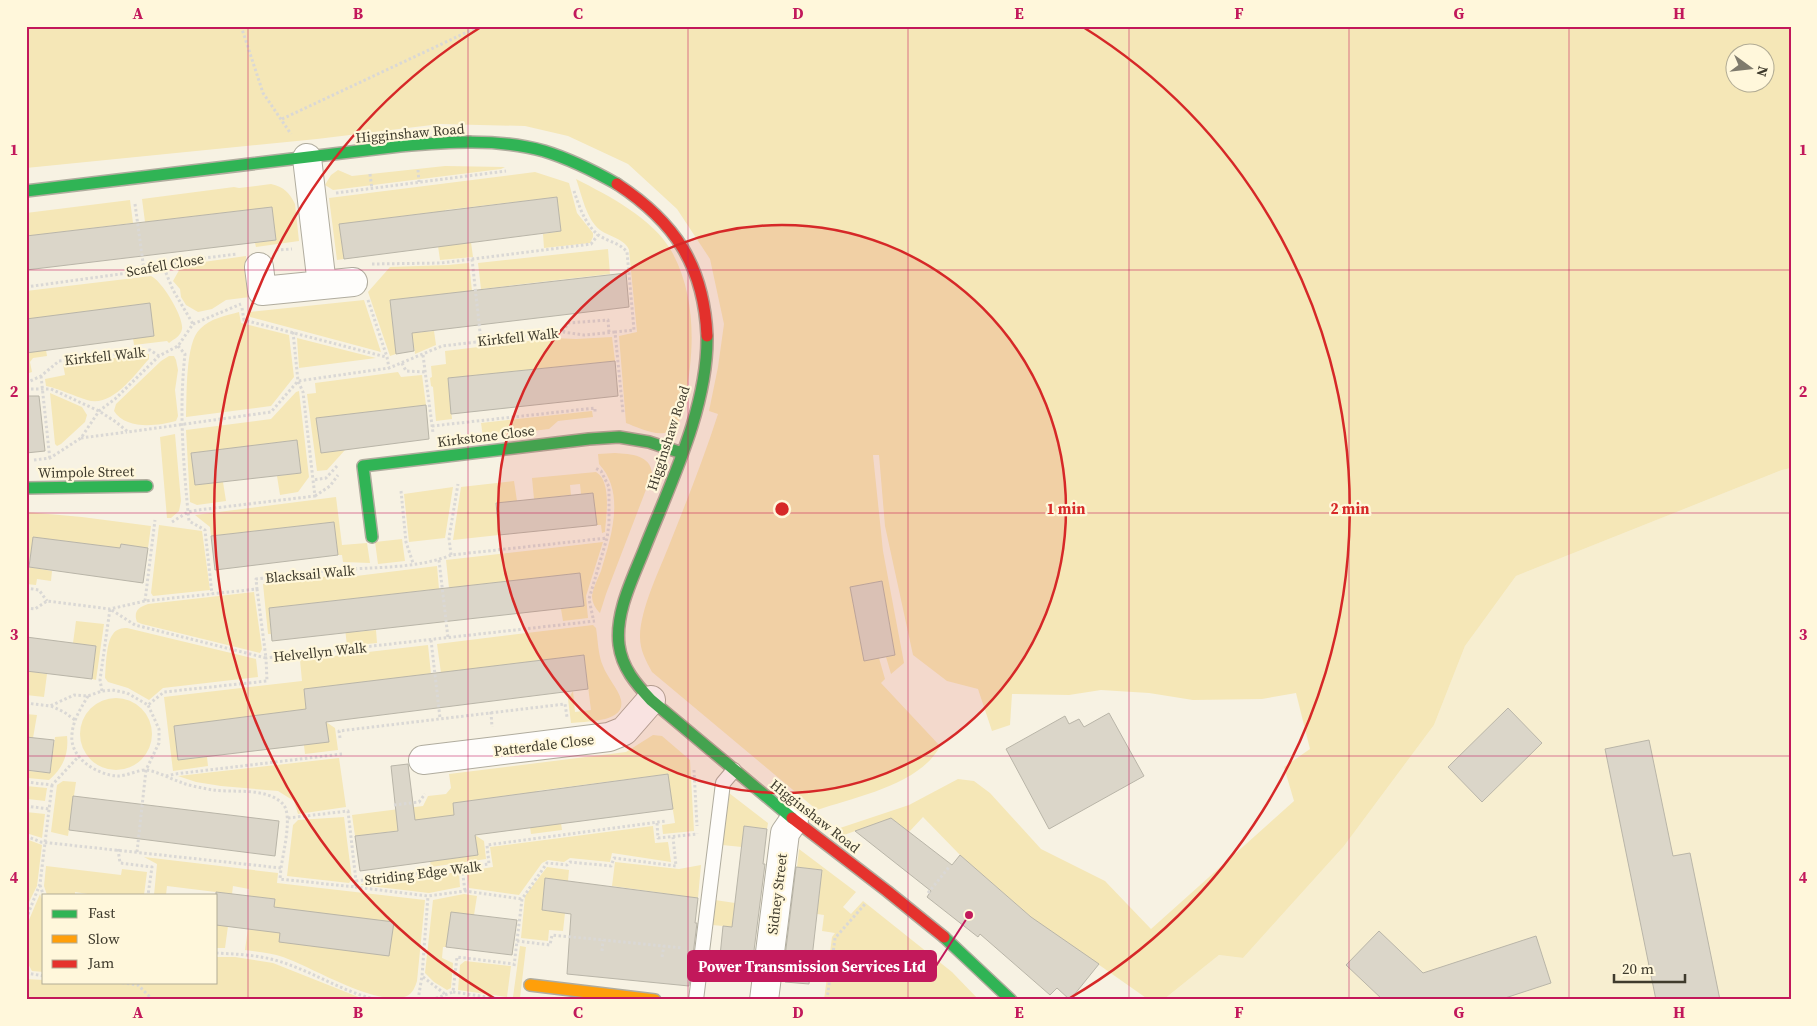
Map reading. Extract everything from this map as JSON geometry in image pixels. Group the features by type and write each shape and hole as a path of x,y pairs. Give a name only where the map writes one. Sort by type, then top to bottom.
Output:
{"street":[{"name":"Higginshaw Road","path":"26,192 307,158 464,143 528,147 571,160 632,193 660,216 675,233 687,253 697,279 705,310 707,340 704,373 694,418 627,593 618,623 621,657 628,674 637,687 651,700 794,820 928,924 977,966 1011,1000"},
{"path":"307,158 322,285"},
{"path":"255,257 262,291 322,285 358,273"},
{"name":"Kirkstone Close","path":"372,538 363,466 619,437 649,442 682,453"},
{"name":"Wimpole Street","path":"26,488 147,486"},
{"name":"Patterdale Close","path":"423,760 608,737 624,731 651,700"},
{"name":"Sidney Street","path":"764,1000 785,833 794,820"},
{"path":"530,985 655,1000"}],"lane":[{"path":"696,1000 723,783 734,770"}],"path":[{"path":"241,26 264,93 307,158"},
{"path":"282,120 480,26"},
{"path":"477,166 478,175"},
{"path":"418,168 419,182"},
{"path":"335,193 514,170"},
{"path":"370,174 372,189"},
{"path":"574,188 580,211 598,235 622,246 627,252 634,330 615,332 623,421"},
{"path":"134,196 144,270"},
{"path":"358,273 591,244 598,235"},
{"name":"Scafell Close","path":"26,286 164,268 181,261 255,257 295,248"},
{"path":"472,259 482,341"},
{"path":"164,268 173,290 193,324"},
{"path":"26,461 50,458 81,438 99,411 116,399 159,356 178,346 193,324 243,303 244,320 387,357 389,368"},
{"path":"563,332 568,324 608,320 609,332"},
{"path":"172,522 188,512 315,496 303,392 298,381 293,332"},
{"name":"Kirkfell Walk","path":"298,381 389,368 442,346 563,332 584,334 615,332"},
{"path":"178,346 185,354 181,391 181,432 189,521 205,530 212,594"},
{"name":"Kirkfell Walk","path":"26,383 41,376 59,361 150,350 159,356"},
{"path":"423,354 433,435"},
{"path":"402,363 406,371 425,372"},
{"path":"41,376 50,458"},
{"path":"81,438 182,426 272,412 298,381"},
{"path":"26,390 51,389 99,411 128,432"},
{"path":"432,426 595,408"},
{"path":"314,480 326,478 342,460"},
{"path":"594,621 588,599 607,538 610,488 601,471 595,468"},
{"path":"451,555 449,538 458,484"},
{"path":"400,491 406,542 413,563"},
{"path":"145,601 155,520"},
{"name":"Blacksail Walk","path":"26,608 35,610 47,602 110,609 145,601 257,589 256,579 374,568 439,560 451,555 607,538"},
{"path":"439,560 448,638"},
{"path":"26,588 39,590 47,602"},
{"path":"102,691 100,680 110,609 135,624 266,658 257,589"},
{"name":"Helvellyn Walk","path":"148,705 164,692 267,681 266,658 603,620 618,623"},
{"path":"431,640 440,718"},
{"path":"50,706 74,695 88,696 112,690 127,693 148,705 159,729 159,743 146,770 137,852"},
{"path":"26,836 46,842 282,868 288,818 284,805 267,794 215,790 182,783 146,770 131,775 118,776 93,769 79,756 74,748 71,736 75,720 88,696"},
{"path":"26,703 50,706 64,712 75,720"},
{"path":"340,738 339,731 565,704"},
{"path":"166,777 175,774 342,754"},
{"path":"26,919 40,884 52,785 79,756"},
{"path":"657,823 658,838 697,834 694,767"},
{"path":"26,782 52,785"},
{"path":"394,805 419,802 425,794"},
{"path":"26,806 49,809"},
{"path":"288,818 348,811 356,881"},
{"name":"Striding Edge Walk","path":"282,868 280,879 355,887 356,881 489,864 487,845 666,821"},
{"path":"513,973 522,899 547,863 567,865 570,862 611,866 614,858 676,866 673,837"},
{"path":"118,849 120,863 152,867 148,894"},
{"path":"928,894 950,866"},
{"path":"462,868 465,891"},
{"path":"40,884 43,894"},
{"path":"355,887 428,896 465,891 522,899"},
{"path":"827,1000 835,938 880,887"},
{"path":"418,1000 422,976 428,896"},
{"path":"517,941 550,945 552,935 691,949"},
{"path":"602,951 603,940"},
{"path":"662,958 664,946"},
{"path":"218,953 246,955 274,960 341,988 377,1000"},
{"path":"452,992 457,957 514,964"},
{"path":"26,974 42,976"},
{"path":"422,976 446,994"},
{"path":"131,984 138,985 153,1000"},
{"path":"431,1000 452,992 510,1000"}],"shaded area":[{"path":"26,26 1791,26 1791,468 1516,576 1465,646 1434,725 1344,846 1243,958 1219,955 1163,1000 1149,1000 1031,917 960,855 923,817 909,832 894,821 885,832 880,822 844,835 837,829 909,805 958,779 974,781 990,793 1041,849 1105,881 1151,929 1294,801 1284,767 1310,749 1296,693 1262,699 1193,700 1149,693 1101,690 1069,695 1012,694 1010,725 992,731 978,689 947,681 913,655 885,526 879,455 873,455 883,551 904,663 891,674 886,657 895,655 882,581 850,587 864,660 879,658 885,679 881,683 940,746 931,759 903,780 868,794 817,810 652,672 642,651 640,637 643,614 718,414 709,411 724,324 710,259 677,209 628,164 568,136 525,126 440,124 317,139 26,168"},
{"path":"445,166 505,167 333,190 325,185 331,175 338,170 352,176"},
{"path":"535,172 569,183 577,213 593,233 590,243 544,248 543,234 561,231 557,197 445,210 445,219 435,220 434,212 340,224 344,259 337,260 329,198"},
{"path":"576,179 642,218 664,240 680,269 689,305 692,342 691,361 681,416 677,425 665,433 654,433 626,423 619,336 637,332 629,250 624,243 600,230 591,220"},
{"path":"271,184 286,191 295,204 299,241 256,247 255,243 276,240 272,207 145,222 142,199"},
{"path":"130,200 133,223 26,236 26,213"},
{"path":"437,239 471,242 473,257 440,260"},
{"path":"608,249 610,274 481,289 478,263"},
{"path":"246,256 250,297 226,300 212,309 198,312 186,305 181,297 180,289 173,281 182,265"},
{"path":"469,263 472,291 390,300 396,354 390,356 368,292 390,267"},
{"path":"151,276 156,279 166,292 176,308 182,323 180,334 169,343 167,341 134,345 133,338 154,336 149,303 26,319 26,291"},
{"path":"364,300 381,352 250,317 249,312"},
{"path":"239,312 241,323 289,335 294,377 271,406 186,417 189,357 195,336 209,322"},
{"path":"434,331 436,345 415,354 412,333"},
{"path":"612,337 615,361 448,378 452,419 436,421 433,387 431,386 430,378 432,377 431,366 446,364 445,351 553,338"},
{"path":"297,338 376,358 299,368"},
{"path":"46,350 47,356 33,358 30,362 32,372 26,374 26,353"},
{"path":"149,354 149,359 129,381 114,395 105,399 87,400 46,386 45,379 65,375 63,364"},
{"path":"169,356 174,356 178,370 175,390 178,416 176,421 142,425 134,424 119,417 114,411 116,404 161,361"},
{"path":"398,372 401,377 422,375 426,405 317,418 321,453 345,450 327,470 317,471 307,394 316,393 315,383"},
{"path":"299,391 309,477 298,492 280,495 277,476 301,473 297,440 191,453 195,485 223,482 226,501 197,505 190,502 186,430 271,419"},
{"path":"50,393 82,407 87,415 85,422 57,446 55,444"},
{"path":"592,411 593,417 558,421 549,429 483,437 481,423"},
{"path":"175,434 181,501 179,511 171,518 167,518 160,437"},
{"path":"598,454 633,455 644,459 651,468 652,474 600,613 594,606 592,596 609,544 614,516 614,502 612,488 599,464"},
{"path":"1791,468 1791,1000 1163,1000 1219,955 1243,958 1344,846 1434,725 1465,646 1516,576"},
{"path":"596,472 601,477 606,491 605,532 602,533 601,525 597,525 593,493 581,494 580,484 570,485 571,495 534,499 532,478"},
{"path":"514,481 517,501 496,503 499,535 453,540 461,487"},
{"path":"453,487 445,538 409,542 404,494"},
{"path":"336,497 342,545 367,543 370,563 343,562 342,555 338,555 334,522 211,536 210,527 195,515"},
{"path":"26,512 151,526 148,548 121,544 120,548 33,537 29,567 52,571 51,581 37,579 36,585 26,584"},
{"path":"159,525 202,531 210,590 153,596 151,593"},
{"path":"402,539 405,561 378,564 375,542"},
{"path":"603,542 586,596 588,618 563,621 561,609 584,606 580,573 449,588 446,560"},
{"path":"437,566 439,589 269,608 271,634 268,634 263,584 339,575 340,578"},
{"path":"254,592 262,649 260,653 142,624 137,622 136,618 136,612 148,604"},
{"path":"76,621 104,624 96,680 92,679 96,646 73,643"},
{"path":"593,625 596,628 601,662 621,700 621,708 611,717 571,723 568,699 573,691 575,712 591,710 584,655 441,673 437,644"},
{"path":"353,627 354,632 376,630 377,643 347,646 345,628"},
{"path":"127,628 256,659 258,677 163,688 149,700 128,688 108,682 105,678 111,638 117,630"},
{"path":"428,645 431,674 304,689 307,718 299,710 174,727 178,760 207,757 208,766 173,771 164,697 302,681 300,660"},
{"path":"26,671 47,674 44,697 26,695"},
{"path":"109,698 123,698 142,708 152,727 152,741 142,760 123,770 109,770 90,760 80,741 80,727 90,708"},
{"path":"26,714 37,715 33,738 26,737"},
{"path":"326,722 335,728 338,750 305,754 303,737 329,742"},
{"path":"653,735 662,736 690,760 694,831 663,834 662,825 675,823 667,774 536,791 537,800 525,793 453,803 457,835 448,816 425,819 426,827 355,836 352,815 423,806 428,796 446,794 451,788 449,774 626,752"},
{"path":"67,736 66,755 54,775 49,780 28,778 29,771 50,773 55,737"},
{"path":"339,758 346,807 298,814 294,801 278,791 221,786 196,782 178,776"},
{"path":"63,781 76,782 68,836 51,832 57,785"},
{"path":"26,786 47,788 45,801 28,799 26,802"},
{"path":"729,793 768,823 767,829 744,826 742,847 722,845"},
{"path":"26,812 45,814 42,838 26,833"},
{"path":"344,817 352,879 349,883 287,876 293,825 298,820"},
{"path":"529,820 561,823 562,830 531,834"},
{"path":"653,826 655,843 668,842 671,862 612,853 610,862 570,858 564,862 548,860 542,863 519,895 469,888 467,871 493,867 490,847"},
{"path":"475,835 484,841 486,859 431,867 430,861 478,855"},
{"path":"26,839 42,845 37,886 26,908"},
{"path":"799,849 856,892 843,907 851,914 863,901 952,972 979,1000 824,1000 832,937 835,933 822,931 824,915 817,914 822,870 797,867"},
{"path":"144,857 278,873 277,883 425,900 415,988 407,996 395,998 379,996 345,985 283,957 245,950 248,928 271,931 275,899 249,896 249,889 233,886 232,894 167,886 166,894 154,894 157,864"},
{"path":"615,862 679,869 701,865 698,898 612,886"},
{"path":"46,866 121,875 122,869 147,872 144,894 88,894 75,892 75,894 47,894 44,886"},
{"path":"547,867 569,870 568,881 545,878 542,910 565,913 563,931 549,930 548,941 521,938 525,896"},
{"path":"459,872 460,887 429,893 361,885 361,884"},
{"path":"40,894 42,900 42,972 32,971 26,960 26,927"},
{"path":"464,894 477,896 474,915 451,913 446,947 443,947 442,958 453,963 451,988 447,990 434,982 425,973 433,900"},
{"path":"715,900 735,903 756,929 712,925"},
{"path":"218,925 228,926 225,948 218,948"},
{"path":"520,946 526,947 520,998 513,997"},
{"path":"218,957 235,957 273,963 366,1000 26,1000 26,979 42,980 42,984 218,984"},
{"path":"465,961 511,966 507,997 458,990 460,965"}],"building":[{"path":"557,197 561,231 344,259 339,224"},
{"path":"272,207 276,240 26,270 26,236"},
{"path":"626,273 629,307 412,333 414,351 396,354 390,300"},
{"path":"150,303 154,336 26,353 26,319"},
{"path":"615,361 618,396 451,414 448,378"},
{"path":"26,396 39,396 45,451 26,453"},
{"path":"426,405 429,439 321,453 316,418"},
{"path":"297,440 301,473 195,485 191,453"},
{"path":"593,493 597,525 499,535 496,503"},
{"path":"334,522 338,555 215,570 211,536"},
{"path":"33,537 120,548 121,544 148,548 143,583 29,567"},
{"path":"580,573 584,606 272,641 269,608"},
{"path":"882,581 895,655 864,661 850,587"},
{"path":"26,637 96,646 92,679 26,671"},
{"path":"584,655 588,689 326,722 329,742 178,760 174,726 306,709 304,689"},
{"path":"1508,708 1542,743 1482,802 1448,767"},
{"path":"1109,713 1144,776 1049,829 1006,749 1065,716 1069,724 1079,719 1084,727"},
{"path":"26,737 54,740 50,773 26,770"},
{"path":"1649,740 1673,856 1690,853 1720,1000 1656,1000 1605,749"},
{"path":"408,764 415,820 454,815 453,803 668,774 673,809 475,835 478,855 360,871 355,836 398,831 391,766"},
{"path":"73,796 279,821 275,856 69,830"},
{"path":"891,818 952,865 960,855 1031,917 1099,964 1070,1000 1057,988 1050,995 980,934 978,937 927,897 931,891 855,831"},
{"path":"744,826 767,829 763,864 765,864 751,974 718,976 723,926 732,927"},
{"path":"796,867 822,870 809,984 785,982 786,973 783,973"},
{"path":"545,878 698,898 695,923 697,923 689,986 567,974 571,914 542,910"},
{"path":"216,892 275,899 274,907 394,922 389,956 279,942 280,933 218,925 218,894"},
{"path":"451,912 517,920 512,955 446,947"},
{"path":"1379,931 1423,973 1536,936 1551,983 1499,1000 1383,1000 1346,965"}],"traffic: fast":[{"path":"26,191 400,146 472,142 509,144 544,151 600,174 617,184"},
{"path":"707,336 706,363 694,418 676,472 634,573 622,609 618,633 619,645 626,668 635,682 651,700 792,818"},
{"path":"372,537 363,466 619,437 649,442 682,453"},
{"path":"26,488 147,486"},
{"path":"944,937 1011,1000"}],"traffic: slow":[{"path":"530,985 655,1000"}],"traffic: jam":[{"path":"617,184 655,214 683,248 700,288 705,311 707,336"},
{"path":"792,818 944,937"}],"place":[{"name":"Power Transmission Services Ltd","path":"969,915"}]}
